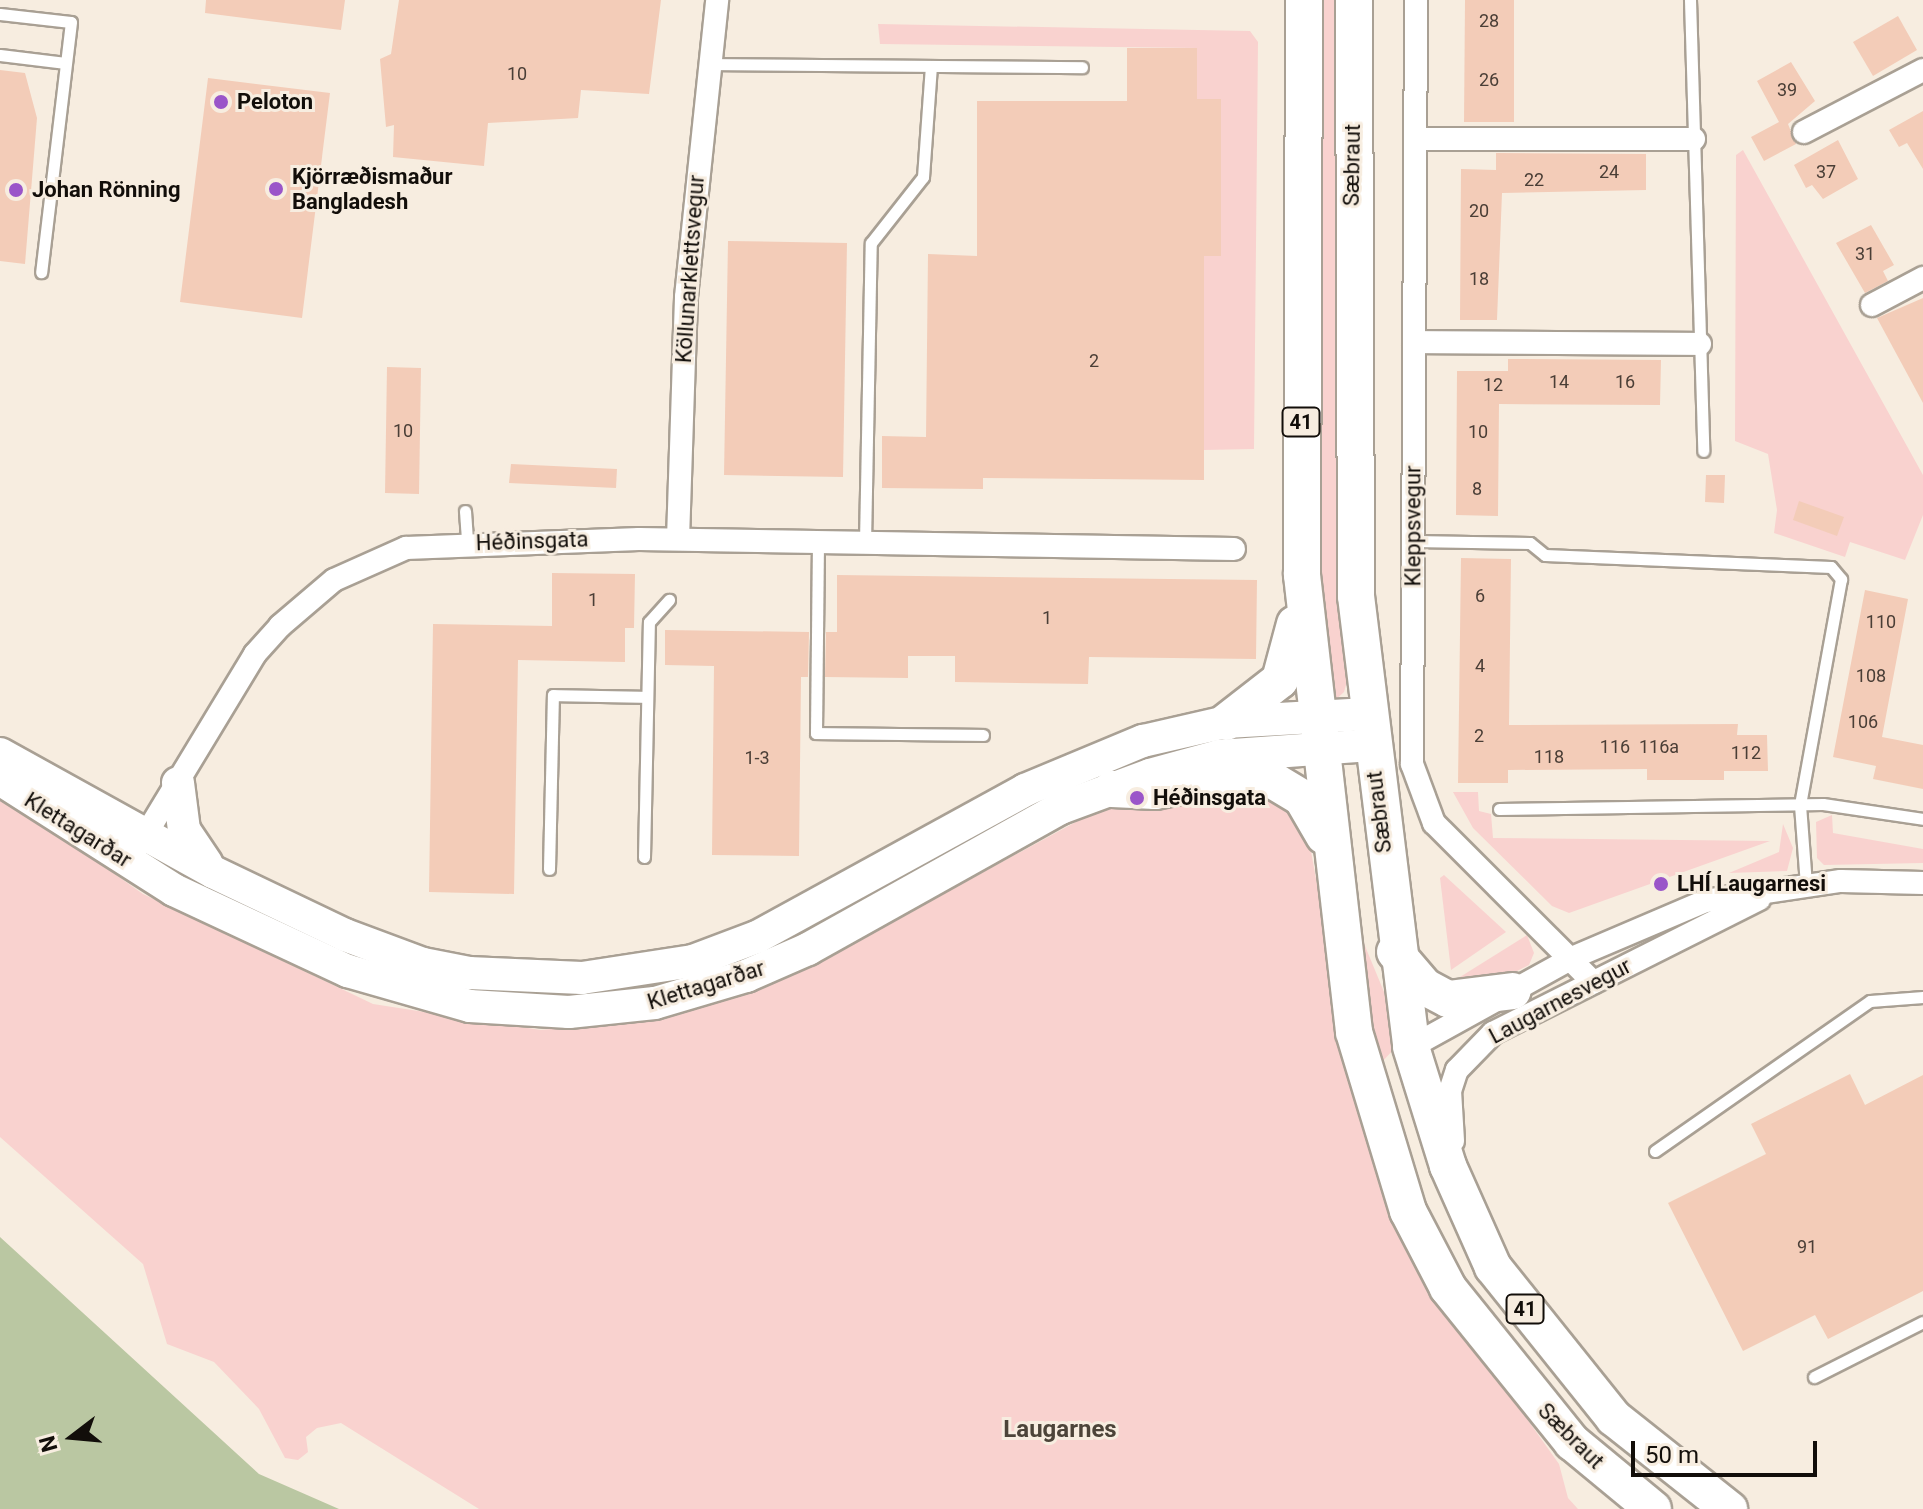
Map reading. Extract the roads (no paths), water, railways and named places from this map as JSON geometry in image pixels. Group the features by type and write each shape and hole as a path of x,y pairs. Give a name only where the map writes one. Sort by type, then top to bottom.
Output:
{"main road":[{"name":"Sæbraut","path":"1304,0 1302,575 1328,843 1352,1024 1371,1103 1408,1211 1448,1288 1572,1442 1653,1509"},
{"name":"Sæbraut","path":"1354,0 1352,496 1369,729 1395,952 1411,1047 1464,1201 1493,1267 1571,1372 1663,1462 1729,1509"},
{"path":"1226,722 1280,680 1290,657 1302,575"},
{"name":"Klettagarðar","path":"0,754 213,872 345,935 423,964 503,977 619,975 693,961 757,937 1025,790 1143,741 1226,722 1316,734"},
{"name":"Klettagarðar","path":"0,779 128,862 289,947 396,988 503,1010 606,1010 679,998 774,965 1058,809 1112,789 1219,756 1316,734 1369,729"},
{"path":"1112,789 1155,791 1243,773 1274,781 1302,798 1328,843"},
{"path":"178,783 184,830 213,872"},
{"path":"1395,952 1425,987 1448,999 1513,991"},
{"path":"1371,1103 1388,1069 1411,1047"}],"street":[{"name":"Köllunarklettsvegur","path":"678,539 686,297 717,0"},
{"name":"Kleppsvegur","path":"1416,0 1412,764 1417,789 1442,832 1574,957 1593,982"},
{"path":"1804,132 1923,70"},
{"path":"1415,139 1694,139"},
{"path":"1872,305 1923,278"},
{"path":"1414,342 1700,344"},
{"name":"Héðinsgata","path":"128,862 255,654 307,600 367,562 406,548 467,543 678,539 1234,549"},
{"name":"Laugarnesvegur","path":"1411,1047 1574,957 1705,901 1799,885 1923,883"},
{"name":"Laugarnesvegur","path":"1464,1201 1450,1122 1457,1070 1493,1033 1799,885"}],"lane":[{"path":"1690,0 1703,451"},
{"path":"0,14 71,22 41,272"},
{"path":"0,55 66,63"},
{"path":"709,64 1082,67"},
{"path":"865,542 871,243 923,177 931,66"},
{"path":"465,511 467,543"},
{"path":"818,541 816,733 983,735"},
{"path":"1413,541 1530,543 1545,555 1831,567 1841,579 1800,805 1799,885"},
{"path":"644,857 649,622 669,600"},
{"path":"549,869 553,695 647,697"},
{"path":"1499,809 1800,805 1923,819"},
{"path":"1655,1151 1870,1001 1923,997"},
{"path":"1814,1377 1923,1322"}],"place":[{"name":"Peloton","path":"221,102"},
{"name":"Kjörræðismaður Bangladesh","path":"276,189"},
{"name":"Johan Rönning","path":"16,190"},
{"name":"Héðinsgata","path":"1137,798"},
{"name":"LHÍ Laugarnesi","path":"1661,884"}],"district":[{"name":"Laugarnes","path":"1060,1430"}]}
